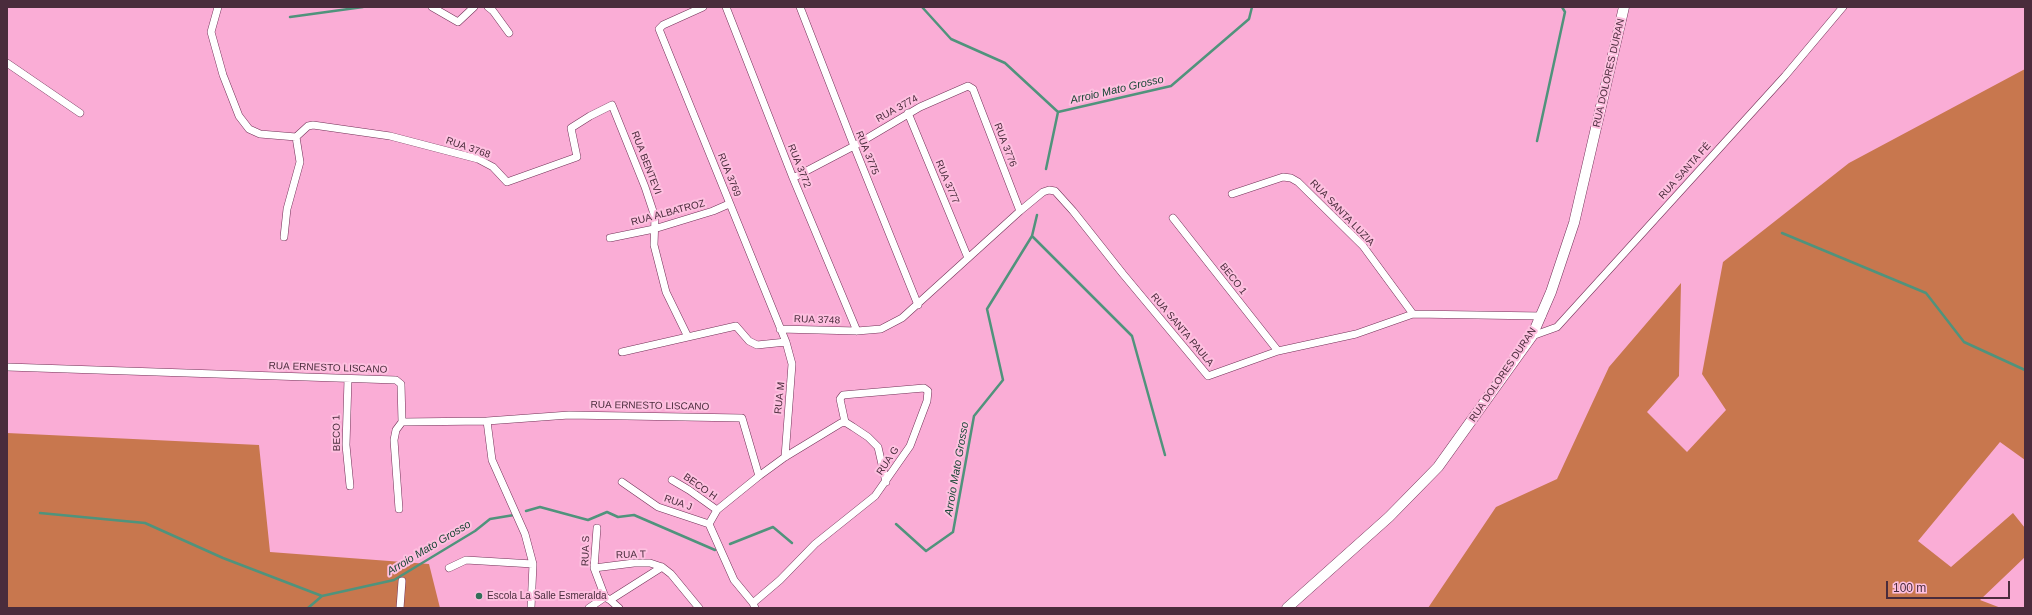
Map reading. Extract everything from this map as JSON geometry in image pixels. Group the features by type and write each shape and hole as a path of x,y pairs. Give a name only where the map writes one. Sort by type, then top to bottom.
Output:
{"street":[{"path":"218,7 211,32 223,75 239,116 249,129 260,134 296,137 300,162 287,209 284,237"},
{"path":"432,7 458,22 474,7"},
{"path":"488,7 493,11 509,33"},
{"name":"RUA 3769","path":"703,7 663,25 659,29 780,329"},
{"name":"RUA 3772","path":"726,7 793,178 857,331"},
{"name":"RUA 3775","path":"800,7 918,305"},
{"name":"RUA DOLORES DURAN","path":"1287,608 1389,517 1438,467 1532,336 1542,316 1574,223 1624,7"},
{"name":"RUA SANTA FÉ","path":"1532,336 1557,327 1785,76 1842,7"},
{"path":"7,63 80,113"},
{"name":"RUA 3774","path":"793,178 854,146 908,114 968,86 971,87"},
{"name":"RUA 3776","path":"971,87 1020,211"},
{"name":"RUA 3768","path":"296,137 308,126 313,125 390,136 478,160 492,167 507,182 577,157 571,128 612,105"},
{"name":"RUA BENTEVI","path":"612,105 645,187 654,217 654,245 666,292 687,335"},
{"name":"RUA 3777","path":"908,114 968,258"},
{"name":"RUA SANTA LUZIA","path":"1232,194 1283,177 1291,178 1298,182 1363,246 1413,314"},
{"name":"RUA SANTA PAULA","path":"1004,225 1043,192 1049,190 1055,191 1208,376 1278,351 1356,334 1413,314 1542,316"},
{"name":"RUA ALBATROZ","path":"610,238 654,229 713,211 730,204"},
{"name":"BECO 1","path":"1173,218 1278,351"},
{"name":"RUA 3748","path":"786,342 780,329 857,331 881,329 902,318 1004,225"},
{"path":"622,352 687,335 736,326 749,341 757,345 786,342"},
{"name":"RUA M","path":"785,457 792,364 786,342"},
{"name":"RUA ERNESTO LISCANO","path":"7,367 399,382 401,384 402,422 487,421 569,415 742,418 759,476"},
{"name":"BECO 1","path":"348,380 346,445 350,486"},
{"name":"RUA G","path":"754,605 804,554 875,496 900,462 915,434 927,401 927,388 843,395 840,399 845,422"},
{"path":"487,421 492,460 525,534 533,564 531,608"},
{"path":"400,509 394,440 396,430 402,422"},
{"path":"754,605 734,580 709,524 717,510 785,457 834,425 845,422 868,437 878,447 886,482"},
{"name":"BECO H","path":"672,480 717,510"},
{"name":"RUA J","path":"622,482 658,507 709,524"},
{"name":"RUA S","path":"597,528 594,568 607,599 619,608"},
{"path":"448,568 466,560 533,564"},
{"name":"RUA T","path":"594,568 634,563 650,563 662,567"},
{"path":"589,608 662,567 676,580 699,608"},
{"path":"400,608 402,581"}],"shaded area":[{"path":"2025,69 2025,460 2000,442 1918,541 1951,567 2013,513 2025,528 2025,557 1980,600 2001,608 1428,608 1496,507 1557,479 1609,367 1681,283 1679,376 1647,412 1687,452 1726,410 1702,374 1723,262 1849,163"},
{"path":"7,433 259,445 270,552 429,564 440,608 7,608"}],"waterway":[{"path":"290,17 363,7"},
{"path":"922,7 951,39 1005,63 1058,112"},
{"name":"Arroio Mato Grosso","path":"1046,169 1058,112 1171,86 1249,19 1252,7"},
{"path":"1537,141 1565,12 1562,7"},
{"name":"Arroio Mato Grosso","path":"896,524 926,551 953,532 974,416 1003,380 987,309 1032,236 1037,215"},
{"path":"1782,233 1926,293 1964,342 2025,370"},
{"path":"1032,236 1132,336 1165,455"},
{"name":"Arroio Mato Grosso","path":"526,511 540,507 588,520 607,512 618,517 634,515 715,550"},
{"path":"40,513 145,523 223,558 322,596"},
{"name":"Arroio Mato Grosso","path":"308,608 322,596 394,580 475,531 490,519 514,515"},
{"name":"Arroio Mato Grosso","path":"730,544 773,527 792,543"}],"place":[{"name":"Escola La Salle Esmeralda","path":"479,596"}]}
